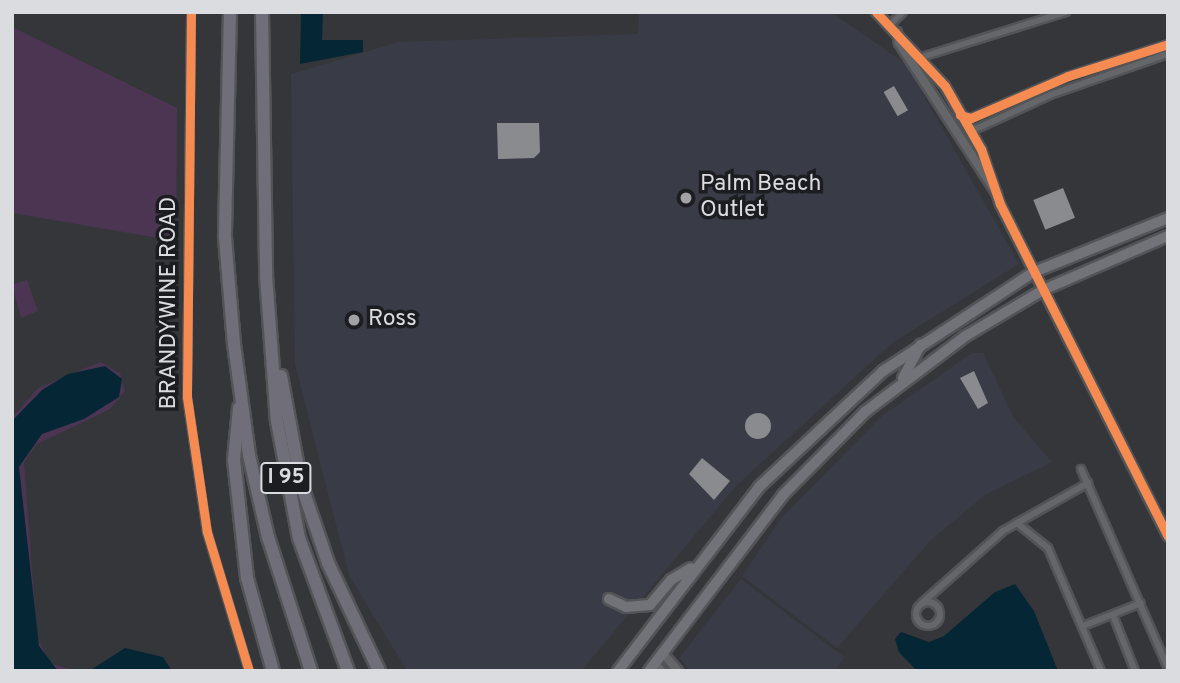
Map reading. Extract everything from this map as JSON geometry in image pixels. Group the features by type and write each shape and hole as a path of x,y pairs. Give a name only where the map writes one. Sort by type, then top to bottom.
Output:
{"highway":[{"name":"I 95","path":"230,12 225,237 242,394 268,537 311,671"},
{"name":"I 95","path":"262,12 266,276 277,421 299,538 348,671"},
{"path":"266,276 301,484 327,563 379,671"},
{"path":"242,394 234,435 240,520 247,578 273,671"}],"main road":[{"path":"618,671 697,565 799,446 921,344 1034,272 1168,218"},
{"path":"655,668 662,652 791,485 836,437 894,388 1043,290 1168,236"},
{"path":"894,388 921,344"},
{"path":"608,599 626,607 650,605 671,580 697,565"}],"street":[{"name":"BRANDYWINE ROAD","path":"191,12 187,397 208,532 249,671"},
{"path":"876,12 888,19 897,32 997,194 1168,537"},
{"path":"888,19 903,12"},
{"path":"922,57 1066,12"},
{"path":"897,32 922,57 960,115 995,176 997,194"},
{"path":"960,115 971,118 1068,75 1168,44"},
{"path":"948,118 976,129 1050,94 1168,54"},
{"path":"1081,469 1168,668"},
{"path":"922,603 1017,523 1088,483"},
{"path":"1017,523 1048,548 1101,671"},
{"path":"1083,626 1141,603"},
{"path":"1113,615 1135,671"},
{"path":"662,652 678,671"}],"shaded area":[{"path":"639,12 831,12 906,64 1019,264 892,343 737,485 581,671 407,671 349,575 295,364 291,74 399,42 638,34"},
{"path":"12,27 177,108 176,241 12,213"},
{"path":"27,280 38,311 21,318 12,285"},
{"path":"972,353 983,353 1014,418 1052,462 985,495 930,541 837,648 742,576 783,516 882,416"},
{"path":"100,362 120,373 125,391 110,409 37,444 24,462 37,637 50,663 69,669 12,671 12,418 38,388"},
{"path":"741,579 844,657 835,671 690,671 679,658"}],"water":[{"path":"301,12 323,12 322,40 363,40 363,52 300,64"},
{"path":"105,366 122,379 119,397 84,419 42,434 19,467 39,646 58,671 14,671 12,421 42,390 68,374"},
{"path":"1015,584 1034,611 1058,671 917,671 899,652 895,639 901,632 929,642 944,636 995,592"},
{"path":"125,648 163,657 172,671 89,671"}],"building":[{"path":"894,86 908,110 898,116 884,92"},
{"path":"497,123 539,123 540,152 534,158 498,159"},
{"path":"1063,188 1075,218 1045,230 1033,200"},
{"path":"974,371 988,403 978,409 960,378"},
{"path":"758,413 767,417 771,426 767,435 758,439 749,435 745,426 749,417"},
{"path":"702,458 730,481 714,500 689,474"}],"cycle path":[{"path":"191,12 187,397 207,532 249,671"},
{"path":"876,12 945,86 981,149 1000,204 1168,536"},
{"path":"960,115 971,118 1068,76 1168,44"}],"place":[{"name":"Palm Beach Outlet","path":"686,198"},
{"name":"Ross","path":"354,320"}]}
